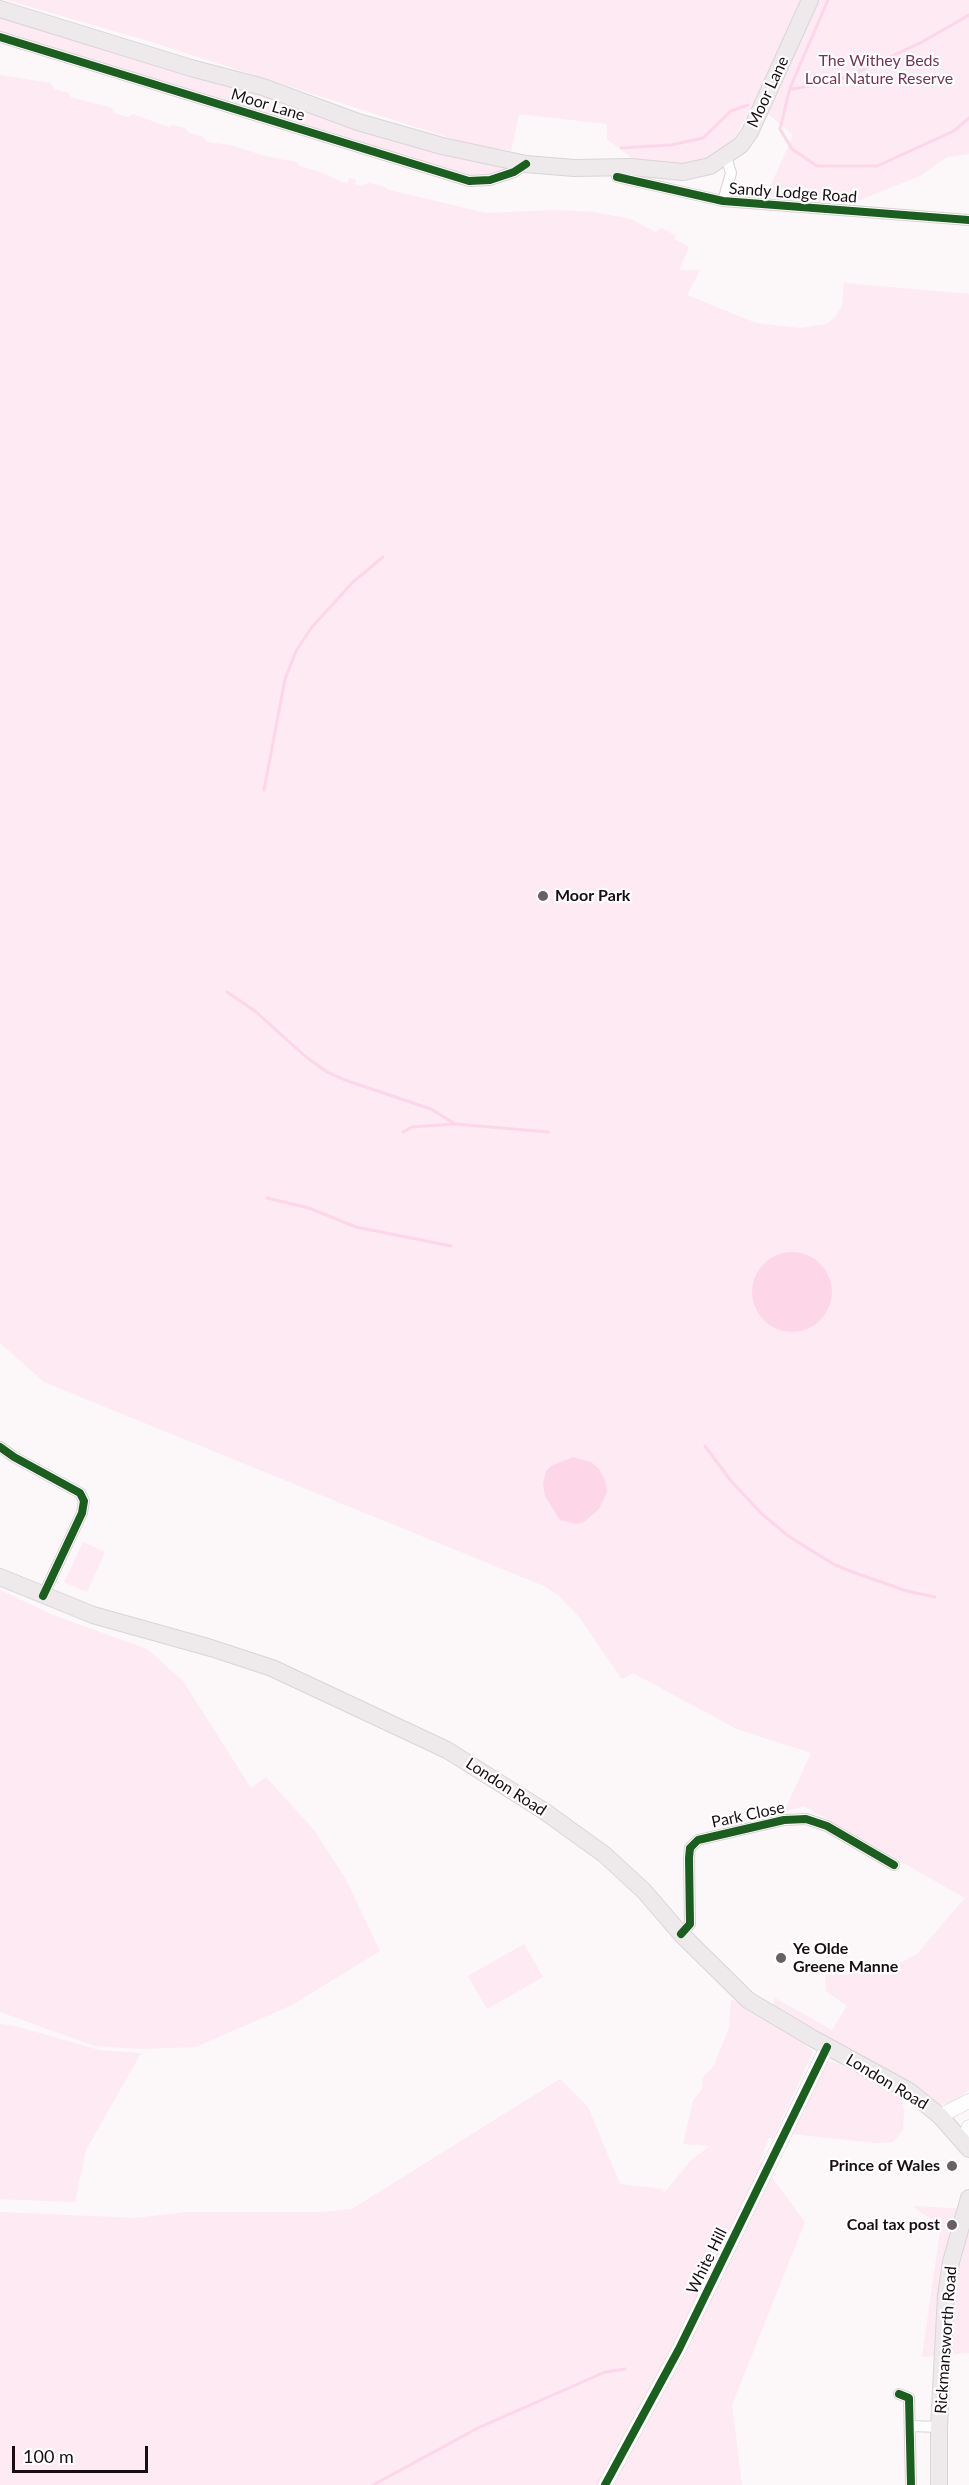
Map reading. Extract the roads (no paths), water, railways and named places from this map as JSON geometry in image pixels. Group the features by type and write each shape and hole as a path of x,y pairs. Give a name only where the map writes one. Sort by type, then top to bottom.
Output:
{"main road":[{"name":"Moor Lane","path":"0,9 191,68 263,87 358,122 407,137 526,164 574,168 631,167 683,172 702,169 726,157 741,145 750,132 810,0"},
{"name":"London Road","path":"0,1577 93,1616 212,1648 272,1668 447,1750 560,1822 605,1855 644,1891 681,1934 748,2000 909,2091 940,2116"},
{"path":"940,2116 967,2139"},
{"name":"Rickmansworth Road","path":"939,2485 939,2427 946,2295 951,2262 969,2198"}],"street":[{"name":"Moor Lane","path":"0,37 469,181 490,180 514,172 526,164"},
{"path":"723,201 731,173 726,157"},
{"name":"Sandy Lodge Road","path":"617,177 723,201 969,220"},
{"path":"0,1447 74,1489 82,1496 82,1513 43,1596"},
{"name":"Park Close","path":"681,1934 690,1924 689,1858 690,1848 698,1840 784,1820 806,1819 827,1826 894,1865"},
{"name":"White Hill","path":"606,2485 679,2349 826,2046"},
{"path":"940,2116 969,2101"},
{"path":"899,2394 909,2398 911,2485"},
{"path":"910,2426 939,2427"}],"waterway":[{"path":"828,0 790,88 847,77 922,42 969,15"},
{"path":"790,88 780,129 792,149 817,166 877,166 954,131 969,118"},
{"path":"621,148 671,145 703,138 731,111 748,105"},
{"path":"264,790 285,679 296,651 312,627 353,582 383,557"},
{"path":"227,992 255,1011 306,1057 327,1072 431,1109 455,1124"},
{"path":"403,1132 412,1127 455,1124 548,1132"},
{"path":"267,1198 309,1208 356,1227 451,1246"},
{"path":"705,1446 731,1481 762,1514 787,1535 835,1565 907,1591 935,1597"},
{"path":"373,2485 478,2428 605,2372 625,2369"}],"place":[{"name":"Moor Park","path":"543,896"},
{"name":"Ye Olde Greene Manne","path":"781,1958"},
{"name":"Prince of Wales","path":"952,2166"},
{"name":"Coal tax post","path":"952,2225"}],"park label":[{"name":"The Withey Beds Local Nature Reserve","path":"879,70"}]}
